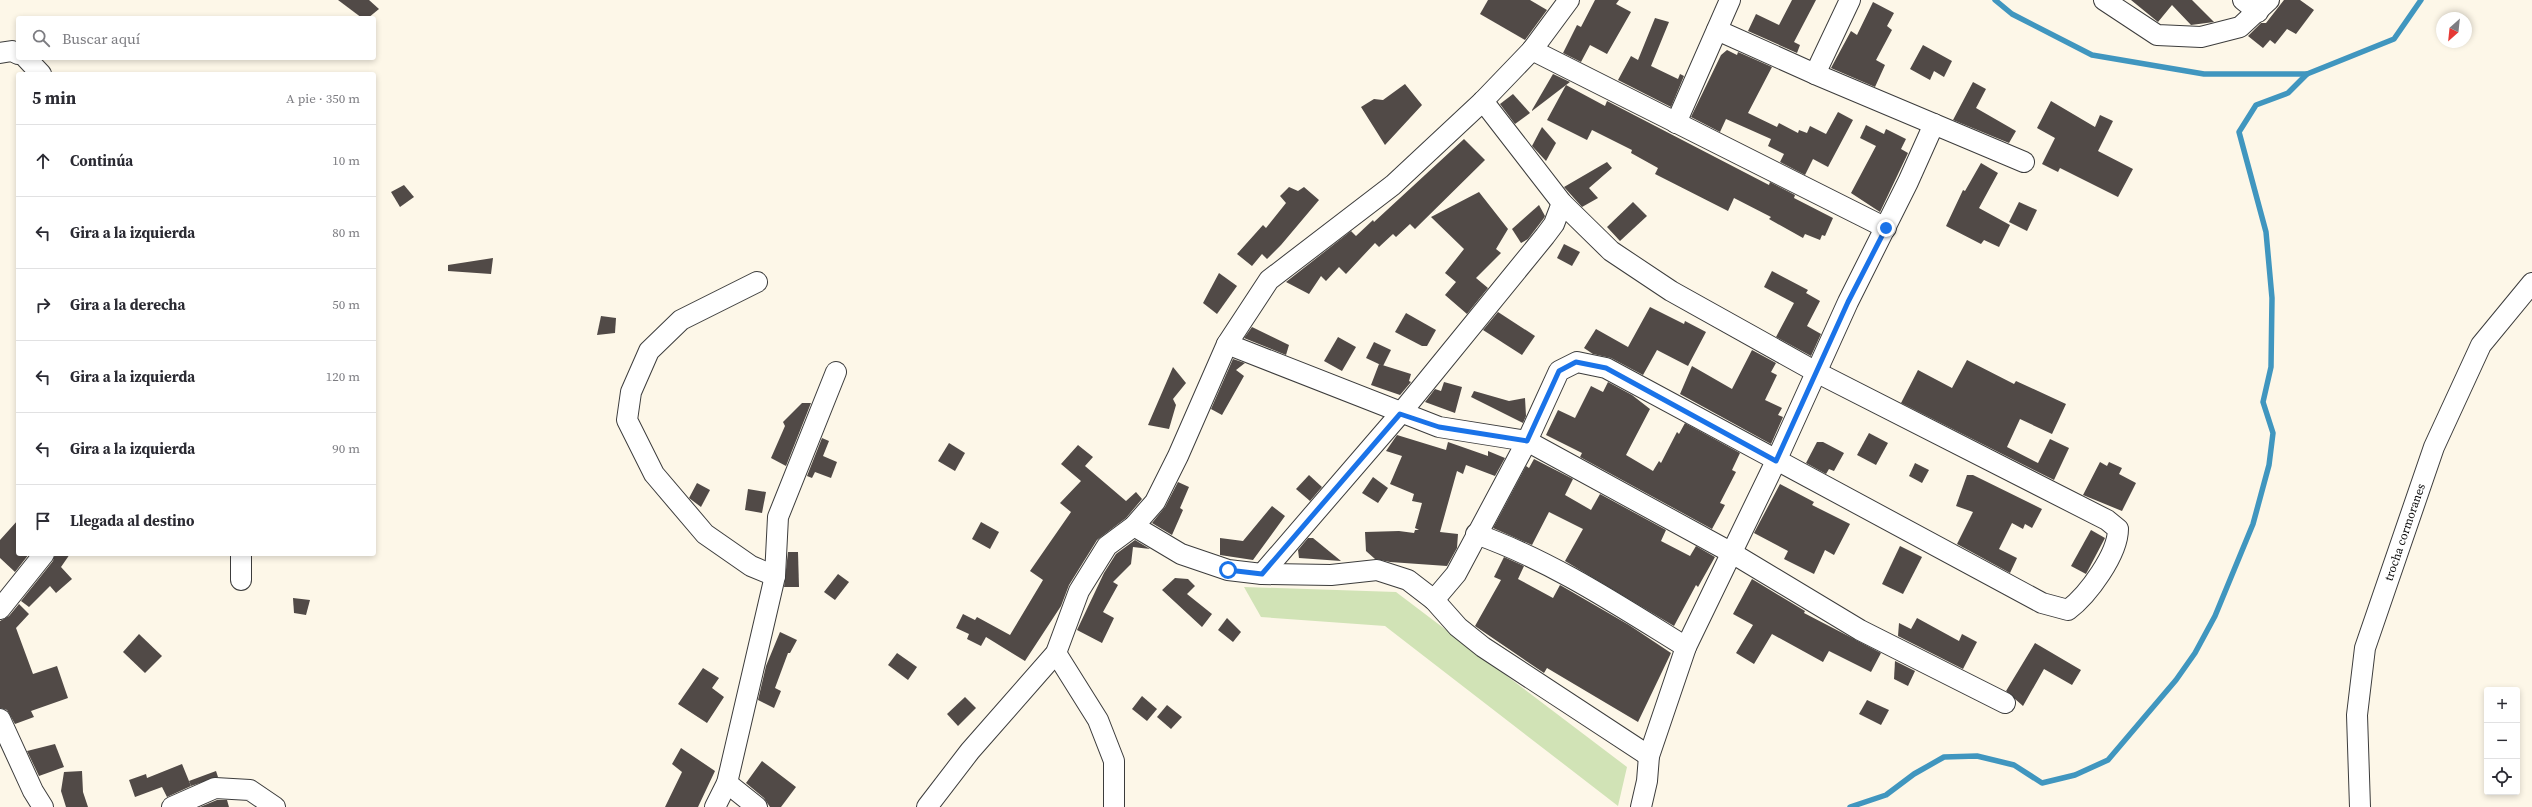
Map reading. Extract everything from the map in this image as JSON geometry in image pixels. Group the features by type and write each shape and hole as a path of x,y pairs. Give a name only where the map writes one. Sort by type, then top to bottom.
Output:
{"street":[{"path":"927,807 970,751 1056,653 1079,591 1107,546 1134,526 1155,502 1227,344 1269,280 1392,185 1483,101 1532,50 1569,0"},
{"path":"1676,123 1730,0"},
{"path":"1815,74 1850,0"},
{"path":"2104,0 2125,6 2157,35 2201,37 2240,27 2257,4"},
{"path":"1717,30 1815,74 2024,162"},
{"path":"1532,50 1886,228"},
{"path":"0,53 12,51 16,53"},
{"path":"28,60 39,72"},
{"path":"1434,600 1456,574 1527,441 1559,371 1576,362 1606,368 1776,461 2042,603 2068,610 2081,600 2098,576 2118,538 2118,529 2107,520 1818,373 1671,291 1611,252 1562,203 1483,101"},
{"path":"1641,807 1647,781 1649,756 1686,647 1818,373 1848,302 1886,228 1934,124"},
{"path":"1262,574 1400,414 1545,236 1554,224 1562,203"},
{"path":"757,282 681,320 649,351 631,392 627,420 654,474 705,534 751,566 775,576"},
{"name":"trocha cormoranes","path":"2360,807 2358,715 2365,648 2434,448 2481,345 2532,283"},
{"path":"1227,344 1400,414 1439,427 1527,441 1732,553 1860,630 2005,703"},
{"path":"715,807 727,783 775,576 778,517 836,372"},
{"path":"1134,526 1181,554 1228,570 1262,574 1331,575 1377,570 1408,580 1434,600 1458,627 1483,647 1649,756"},
{"path":"1476,534 1515,548 1579,581 1686,647"},
{"path":"0,609 42,556"},
{"path":"241,556 241,580"},
{"path":"1056,653 1098,720 1114,761 1114,807"},
{"path":"2,728 43,807"},
{"path":"727,783 757,807"},
{"path":"172,807 215,788 250,790 275,807"}],"green space":[{"path":"1244,587 1396,592 1627,767 1618,806 1385,626 1261,617"}],"building":[{"path":"338,0 369,0 379,9 370,16 359,16"},
{"path":"1488,0 1530,0 1547,10 1525,40 1480,14"},
{"path":"1595,0 1619,0 1616,4 1631,12 1607,54 1590,45 1581,62 1563,53 1577,25 1581,27"},
{"path":"1792,0 1816,0 1794,42 1800,45 1797,53 1748,31 1756,14 1779,25"},
{"path":"2131,0 2192,0 2214,22 2191,25 2172,5 2158,22"},
{"path":"2284,0 2300,0 2314,10 2296,34 2287,29 2275,44 2270,40 2263,48 2248,36 2261,23 2266,23"},
{"path":"1873,2 1894,13 1887,26 1892,30 1876,60 1885,65 1875,87 1831,68 1851,31 1857,35"},
{"path":"1655,18 1669,22 1651,66 1678,79 1680,74 1684,76 1671,107 1618,80 1631,56 1638,60"},
{"path":"1923,45 1952,61 1944,77 1934,71 1930,80 1910,69"},
{"path":"1727,50 1737,55 1738,52 1772,67 1748,113 1777,127 1779,123 1798,133 1799,130 1807,133 1810,126 1826,134 1838,112 1853,120 1828,167 1813,159 1805,175 1780,162 1784,154 1768,146 1771,139 1726,119 1720,132 1691,117 1721,55"},
{"path":"1553,74 1570,82 1532,111 1532,110"},
{"path":"1973,82 1986,89 1976,108 2016,131 2009,143 1953,120"},
{"path":"1405,84 1422,105 1385,145 1361,107 1374,99 1383,100"},
{"path":"1566,85 1605,106 1607,101 1769,185 1770,182 1795,195 1794,198 1833,218 1825,236 1822,235 1820,240 1805,234 1803,238 1769,219 1771,217 1734,198 1728,211 1655,174 1658,168 1631,153 1632,150 1592,130 1587,140 1547,120"},
{"path":"1513,94 1530,113 1515,124 1500,104"},
{"path":"2051,101 2095,127 2100,115 2113,121 2098,151 2133,169 2118,197 2060,168 2058,172 2042,164 2055,138 2037,128"},
{"path":"1866,125 1884,134 1886,129 1906,139 1901,149 1908,153 1880,212 1851,193 1876,146 1860,138"},
{"path":"1542,127 1556,143 1546,161 1532,146"},
{"path":"1464,139 1485,160 1415,229 1410,224 1396,237 1393,234 1379,247 1375,243 1346,274 1339,267 1326,281 1321,276 1309,294 1286,282 1351,231 1356,236 1373,220 1374,222"},
{"path":"1607,162 1612,168 1589,188 1598,198 1582,207 1564,187"},
{"path":"1981,163 1998,173 1979,208 2010,225 1999,247 1984,240 1981,244 1946,226 1963,190 1965,191"},
{"path":"404,185 414,197 400,207 391,192"},
{"path":"1289,187 1298,191 1304,187 1319,200 1281,245 1267,259 1262,254 1252,266 1237,254 1263,225 1266,228 1286,203 1280,196"},
{"path":"1479,192 1508,229 1496,249 1501,253 1476,278 1488,288 1467,314 1445,295 1456,282 1445,273 1464,249 1431,217"},
{"path":"1633,202 1647,216 1620,241 1607,227"},
{"path":"2019,202 2037,210 2027,231 2009,222"},
{"path":"1539,205 1545,216 1528,239 1521,243 1512,229"},
{"path":"1564,244 1580,252 1572,266 1557,258"},
{"path":"493,258 491,274 448,271 448,265"},
{"path":"1772,271 1808,290 1806,293 1820,301 1807,326 1821,334 1811,356 1776,337 1794,303 1764,287"},
{"path":"1219,273 1237,286 1217,314 1203,303"},
{"path":"1650,307 1684,324 1685,321 1706,332 1688,366 1657,350 1643,375 1611,358 1593,354 1584,348 1596,329 1628,347"},
{"path":"1498,312 1535,336 1522,355 1483,330"},
{"path":"1406,313 1436,330 1427,346 1422,346 1395,332"},
{"path":"601,316 616,318 615,333 597,335"},
{"path":"1252,327 1289,345 1286,355 1244,338"},
{"path":"1338,337 1356,347 1342,371 1324,361"},
{"path":"1374,342 1391,350 1383,366 1366,358"},
{"path":"1752,350 1776,363 1771,372 1777,375 1765,400 1782,408 1778,415 1783,417 1771,444 1680,394 1692,366 1732,389"},
{"path":"1233,359 1245,363 1236,370 1244,376 1222,415 1211,409"},
{"path":"1967,360 2014,384 2016,381 2066,404 2052,434 2020,419 2007,447 2038,463 2050,439 2069,448 2054,480 1901,403 1918,370 1952,388"},
{"path":"1379,364 1411,374 1409,381 1411,382 1400,395 1371,385"},
{"path":"1173,367 1186,383 1173,399 1176,405 1169,429 1148,425"},
{"path":"1444,382 1462,387 1455,413 1425,402 1435,389 1441,391"},
{"path":"1608,382 1632,395 1650,409 1626,455 1653,471 1659,461 1661,463 1677,432 1679,434 1685,423 1740,453 1732,470 1736,472 1720,503 1725,505 1712,529 1580,457 1582,453 1546,435 1558,410 1575,418 1591,386 1603,392"},
{"path":"1474,391 1509,401 1525,398 1526,416 1523,423 1471,397"},
{"path":"802,403 811,403 786,466 771,458 785,426 783,422"},
{"path":"1869,433 1888,443 1876,465 1857,455"},
{"path":"1397,435 1446,450 1448,442 1488,456 1488,451 1505,458 1495,476 1466,465 1463,474 1457,471 1440,532 1458,534 1457,548 1447,566 1390,562 1375,559 1366,551 1365,532 1399,531 1414,533 1415,530 1419,530 1415,528 1422,503 1412,501 1414,494 1390,484 1402,456 1386,451"},
{"path":"822,438 829,441 823,456 837,462 831,478 815,472 812,478 807,476"},
{"path":"1817,442 1823,442 1844,453 1834,471 1829,469 1826,474 1806,463"},
{"path":"949,443 965,453 955,471 938,461"},
{"path":"1078,445 1093,457 1085,466 1126,501 1136,492 1142,499 1126,518 1097,540 1069,585 1061,606 1025,661 986,637 981,646 967,639 969,634 956,628 963,614 975,620 977,617 1010,635 1043,580 1030,571 1071,512 1060,503 1081,481 1061,464"},
{"path":"1534,459 1573,479 1565,495 1591,510 1600,494 1666,530 1661,541 1690,556 1696,546 1715,557 1698,587 1696,585 1674,626 1565,561 1583,529 1549,512 1532,545 1493,528 1526,466 1529,468"},
{"path":"2100,462 2107,466 2109,462 2122,468 2119,474 2136,483 2122,511 2083,495"},
{"path":"1915,463 1929,470 1922,483 1909,476"},
{"path":"1309,475 1322,487 1310,501 1296,489"},
{"path":"1967,475 1973,475 2042,509 2032,528 2025,524 2023,529 2012,523 1999,549 2017,558 2010,573 1957,544 1973,512 1956,506"},
{"path":"1373,477 1388,488 1378,503 1362,493"},
{"path":"1178,482 1189,487 1180,508 1183,510 1172,535 1152,523 1165,507"},
{"path":"697,483 710,490 701,507 689,498"},
{"path":"1780,484 1814,502 1812,505 1850,524 1834,555 1825,550 1814,574 1784,559 1788,551 1754,533"},
{"path":"748,489 766,492 762,513 745,510"},
{"path":"1272,506 1285,516 1253,560 1220,555 1220,538 1243,541"},
{"path":"16,522 16,556 27,556 15,572 0,558 0,540"},
{"path":"981,522 999,532 990,549 972,539"},
{"path":"2091,530 2105,538 2086,574 2071,566"},
{"path":"1308,538 1313,538 1341,561 1299,558 1298,550"},
{"path":"1135,540 1150,549 1133,547 1131,564 1113,582 1118,585 1103,612 1114,618 1102,643 1077,630 1104,573 1116,554"},
{"path":"1900,546 1922,557 1903,594 1882,584"},
{"path":"788,552 798,552 799,587 784,587"},
{"path":"54,556 69,556 61,567 72,579 56,593 50,586 29,607 21,601 53,561"},
{"path":"1504,557 1524,566 1518,579 1553,598 1560,585 1629,625 1671,653 1638,722 1547,668 1544,673 1475,626 1501,580 1494,577"},
{"path":"838,574 849,582 835,600 824,592"},
{"path":"1175,578 1188,579 1195,586 1187,594 1212,614 1202,627 1162,590"},
{"path":"1752,579 1805,611 1804,613 1881,653 1871,672 1829,651 1823,662 1772,634 1754,664 1736,653 1753,625 1733,614"},
{"path":"293,598 310,600 306,615 294,613"},
{"path":"19,604 29,614 16,628 33,674 57,666 68,698 31,711 34,717 15,724 7,710 0,708 0,621 9,616"},
{"path":"1227,618 1241,632 1233,642 1218,630"},
{"path":"1917,618 1959,641 1962,634 1977,642 1963,669 1898,636 1899,623 1911,629"},
{"path":"780,632 797,640 790,653 788,653 775,688 781,691 774,708 758,700 766,666"},
{"path":"139,634 162,656 145,673 123,652"},
{"path":"2035,643 2081,670 2072,685 2044,669 2023,706 2006,691"},
{"path":"897,653 917,667 908,680 888,665"},
{"path":"1895,661 1915,671 1908,686 1894,679"},
{"path":"703,668 719,678 712,688 724,697 707,723 678,704"},
{"path":"1142,696 1157,709 1147,721 1132,709"},
{"path":"965,697 976,708 958,726 947,714"},
{"path":"1867,700 1889,710 1881,725 1859,714"},
{"path":"1167,705 1182,717 1171,729 1157,717"},
{"path":"55,744 64,767 39,776 27,751"},
{"path":"681,748 715,771 698,807 665,807 682,772 672,764"},
{"path":"762,761 796,787 781,807 770,807 764,798 746,783"},
{"path":"182,764 191,786 167,797 162,787 135,797 129,780 146,774 147,778"},
{"path":"82,771 83,792 88,807 66,807 61,791 64,772"},
{"path":"216,771 218,777 191,786 189,781"},
{"path":"217,800 227,800 229,807 200,807"}],"waterway":[{"path":"1995,0 2012,14 2092,55 2204,74 2307,74 2394,39 2421,0"},
{"path":"1850,807 1886,795 1914,774 1944,757 1977,756 2014,765 2042,783 2075,775 2108,760 2176,680 2195,653 2215,616 2253,524 2269,465 2273,433 2263,402 2271,367 2272,298 2266,232 2239,132 2256,105 2288,93 2307,74"}],"route":[{"path":"1228,570 1262,574 1400,414 1439,427 1527,441 1559,371 1576,362 1606,368 1776,461 1818,373 1848,302 1886,228"}]}
